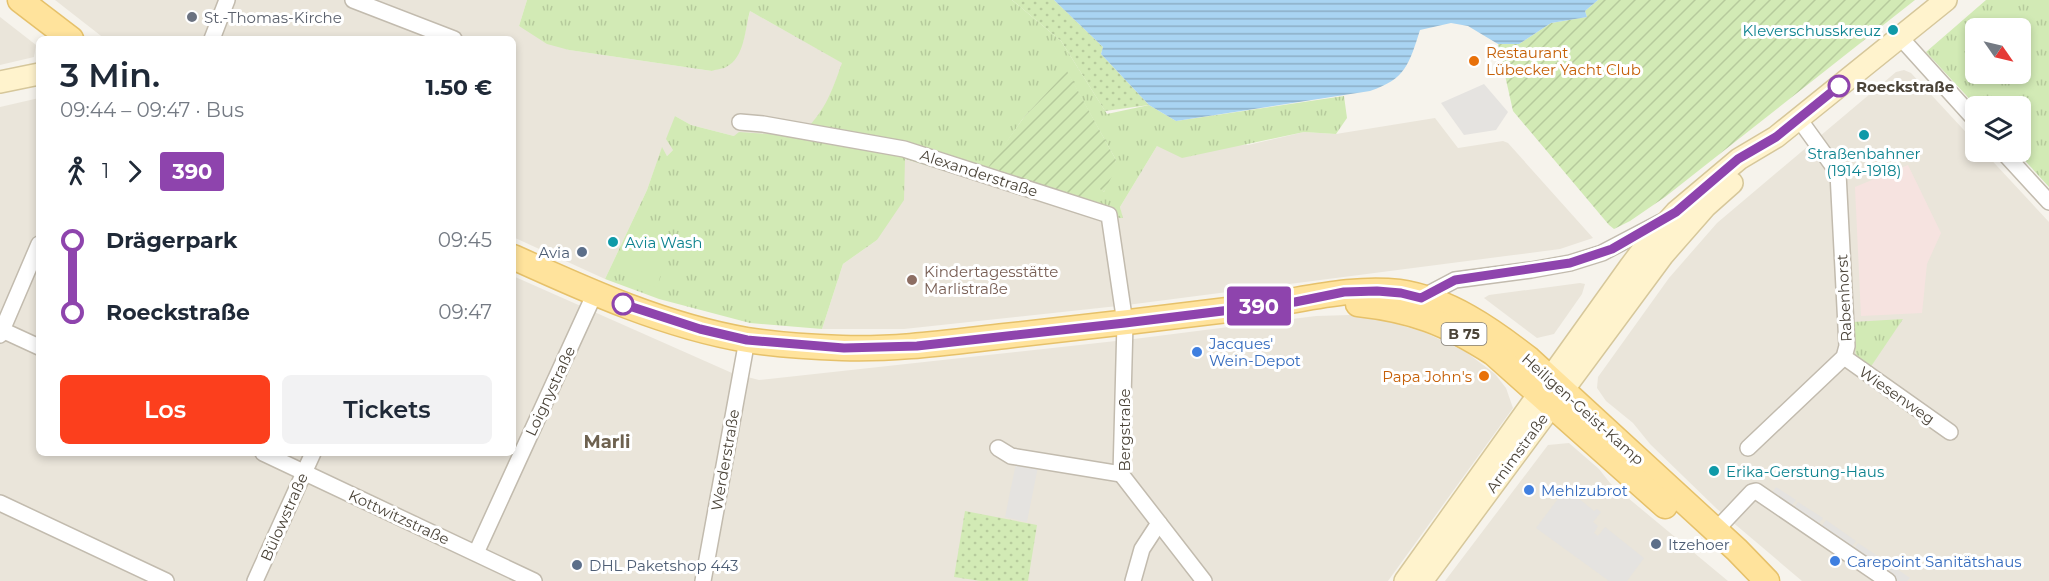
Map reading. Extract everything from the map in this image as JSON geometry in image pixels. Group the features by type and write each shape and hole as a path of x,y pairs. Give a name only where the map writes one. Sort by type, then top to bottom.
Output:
{"main road":[{"path":"20,0 67,36"},
{"path":"1635,275 1647,244 1676,212 1738,159 1776,137 1946,0"},
{"path":"0,82 36,75"},
{"path":"1635,275 1663,255 1705,207 1746,170 1776,137"},
{"name":"B 75","path":"516,258 595,294 655,316 700,329 747,340 844,348 917,346 1295,302 1343,303 1376,298"},
{"name":"Arnimstraße","path":"1405,581 1551,391 1635,275"},
{"name":"Heiligen-Geist-Kamp","path":"1376,298 1401,293 1421,298 1469,318 1503,339 1530,359 1551,391 1663,504 1761,579"},
{"name":"Heiligen-Geist-Kamp","path":"1376,298 1462,333 1551,391 1716,530 1737,549 1761,579"},
{"name":"Arnimstraße","path":"1422,581 1551,391"}],"street":[{"path":"213,36 227,0"},
{"path":"353,0 445,36"},
{"path":"1900,38 1965,109"},
{"name":"Rabenhorst","path":"1748,448 1844,357 1847,346 1838,173 1799,119"},
{"name":"Alexanderstraße","path":"740,122 904,149 1108,215 1125,323"},
{"path":"2012,162 2049,202"},
{"path":"1421,298 1455,280 1570,263 1607,251 1676,212"},
{"path":"36,251 1,333 36,347"},
{"path":"1607,251 1635,275"},
{"name":"Loignystraße","path":"476,553 595,294"},
{"name":"Bergstraße","path":"1125,323 1121,474 1204,581"},
{"name":"Werderstraße","path":"703,581 747,340"},
{"name":"Wiesenweg","path":"1844,357 1950,432"},
{"path":"998,447 1011,456 1121,474"},
{"name":"Kottwitzstraße","path":"269,456 534,581"},
{"name":"Bülowstraße","path":"255,581 312,456"},
{"path":"1716,530 1752,492 1756,491 1888,581"},
{"path":"0,503 165,581"},
{"path":"1132,581 1142,549 1159,523"}],"shaded area":[{"path":"55,0 527,0 519,26 569,50 712,71 743,42 750,11 843,63 826,105 799,136 734,136 691,125 675,116 673,150 667,156 662,148 647,190 605,279 516,238 516,36 101,36"},
{"path":"0,17 36,45 34,57 0,65"},
{"path":"1904,70 1911,73 1965,131 1965,162 1993,162 2049,222 2049,581 1802,581 1717,509 1650,444 1633,423 1606,401 1597,388 1598,377 1669,278 1717,223 1896,72"},
{"path":"1484,84 1508,112 1496,130 1464,135 1441,103"},
{"path":"36,99 36,456 516,456 516,277 732,373 759,380 1134,339 1316,316 1350,315 1386,321 1424,332 1466,352 1495,374 1506,388 1513,408 1388,581 0,581 0,107"},
{"path":"1435,118 1458,148 1503,141 1508,143 1593,238 1560,249 1127,305 904,329 822,329 843,264 877,240 905,159 1099,217 1122,217 1120,207 1157,146 1248,145 1304,132 1336,134"},
{"path":"1908,165 1941,233 1927,264 1922,313 1861,316 1855,187"},
{"path":"1585,284 1582,294 1554,334 1537,338 1484,298 1489,295"},
{"path":"1569,443 1599,469 1610,483 1728,581 1445,581 1548,445"},
{"path":"1016,463 1038,467 1027,522 1005,517"},
{"path":"1776,487 1796,500 1787,512 1768,498"},
{"path":"1566,488 1594,511 1597,509 1601,512 1593,522 1598,526 1594,533 1598,536 1605,527 1644,558 1627,581 1609,581 1536,528"},
{"path":"1798,502 1823,518 1814,530 1790,514"},
{"path":"1826,520 1856,541 1847,553 1817,532"},
{"path":"1858,543 1884,560 1876,572 1850,555"},
{"path":"1887,562 1910,578 1907,581 1888,581 1879,575"}],"green space":[{"path":"527,0 1012,0 1061,41 1107,114 1149,105 1176,121 1344,96 1347,118 1336,134 1304,132 1182,158 1157,146 1120,207 1123,218 1099,217 905,159 904,200 877,240 843,264 822,329 750,323 659,299 605,279 647,190 662,147 667,156 673,150 666,139 675,116 691,125 734,136 739,132 799,136 826,103 842,63 750,11 741,50 737,57 726,67 712,71 569,50 547,44 519,26","holes":["1067,72 1116,160 1104,192 1097,186 988,169 1024,117"]},
{"path":"1012,0 1054,0 1103,47 1101,54 1149,105 1105,111 1061,41"},
{"path":"1598,0 1915,0 1665,197 1614,229 1513,111 1498,44 1519,44 1551,23 1587,17 1585,11"},
{"path":"1986,0 2049,0 2049,187 2026,162 2031,162 2031,96 1967,96 1926,52 1965,18 1965,84 2031,84 2031,18 1965,18"},
{"path":"1067,71 1116,160 1113,174 1104,192 1097,187 1088,199 987,169 1024,117"},
{"path":"634,223 662,239 665,259 657,288 613,270"},
{"path":"1903,319 1870,368 1856,358 1853,322"},
{"path":"965,511 1037,525 1028,581 981,581 954,577"}],"water":[{"path":"1054,0 1598,0 1585,11 1587,17 1551,23 1519,44 1498,44 1468,26 1451,23 1420,30 1413,52 1404,69 1391,81 1370,91 1176,121 1149,105 1101,54 1103,47"}],"bus line":[{"name":"390","path":"623,304 655,316 747,340 844,348 917,346 1125,323 1295,302 1344,292 1377,291 1421,298 1455,280 1570,263 1612,249 1676,212 1738,159 1776,137 1839,86"}],"place":[{"name":"St.-Thomas-Kirche","path":"192,17"},
{"name":"Kleverschusskreuz","path":"1893,30"},
{"name":"Restaurant Lübecker Yacht Club","path":"1474,61"},
{"name":"Roeckstraße","path":"1839,86"},
{"name":"Straßenbahner (1914-1918)","path":"1864,135"},
{"name":"Avia Wash","path":"613,242"},
{"name":"Avia","path":"582,252"},
{"name":"Kindertagesstätte Marlistraße","path":"912,280"},
{"name":"Jacques' Wein-Depot","path":"1197,352"},
{"name":"Papa John's","path":"1484,376"},
{"name":"Erika-Gerstung-Haus","path":"1714,471"},
{"name":"Mehlzubrot","path":"1529,490"},
{"name":"Itzehoer","path":"1656,544"},
{"name":"Carepoint Sanitätshaus","path":"1835,561"},
{"name":"DHL Paketshop 443","path":"577,565"}],"district":[{"name":"Marli","path":"607,442"}]}
